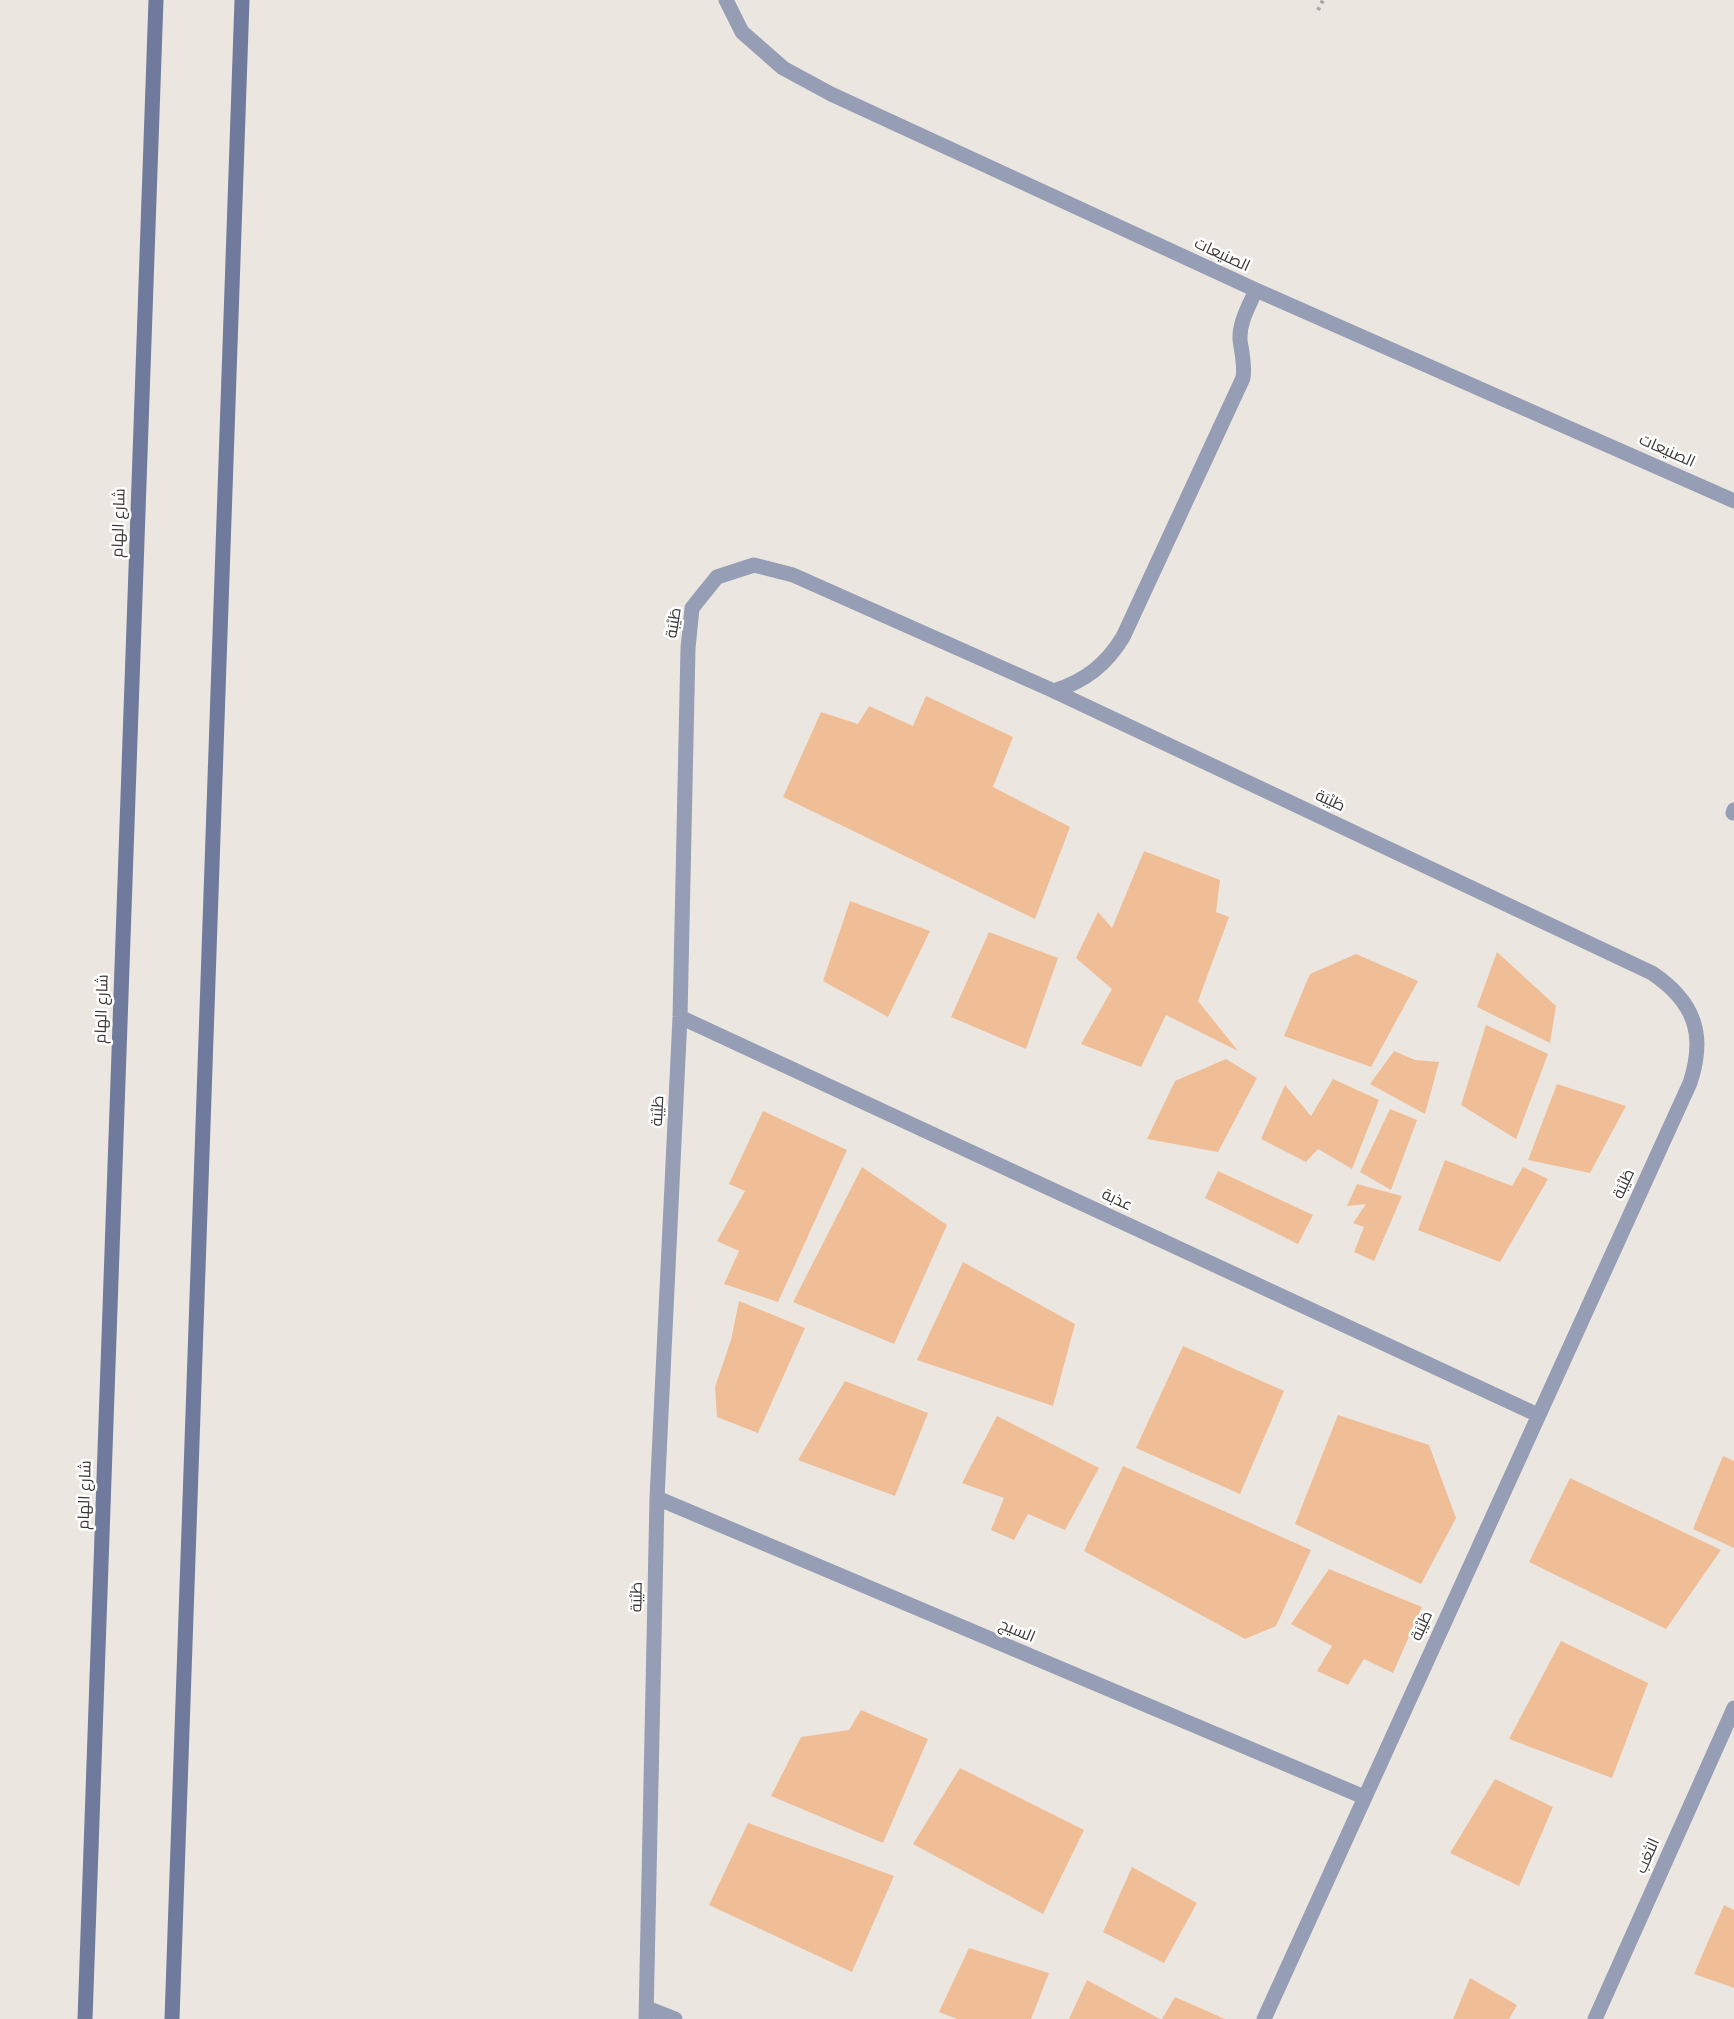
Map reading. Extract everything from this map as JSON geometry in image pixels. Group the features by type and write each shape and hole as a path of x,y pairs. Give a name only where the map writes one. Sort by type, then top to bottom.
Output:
{"street":[{"name":"شارع الهام","path":"85,2019 156,0"},
{"path":"172,2019 242,0"},
{"name":"الصنيعات","path":"726,0 742,32 783,68 831,94 1256,290 1734,501"},
{"path":"1054,691 1071,686 1102,666 1123,637 1243,378 1245,368 1241,331 1245,313 1256,290"},
{"name":"طَيْبَة","path":"646,2013 657,1498 680,1017 688,648 692,608 717,577 754,565 793,575 1054,691 1653,973 1670,985 1684,1001 1694,1020 1698,1041 1696,1063 1690,1083 1264,2019"},
{"name":"عذبة","path":"680,1017 1538,1415"},
{"name":"السيج","path":"657,1498 1364,1797"},
{"name":"الثغب","path":"1595,2019 1734,1708"},
{"path":"646,2013 675,2019"}],"path":[{"path":"1318,10 1323,0"}],"building":[{"path":"926,696 1013,737 993,787 1070,827 1035,919 783,797 821,712 858,724 869,706 913,726"},
{"path":"1144,851 1220,880 1216,912 1229,917 1198,1001 1238,1051 1166,1015 1141,1067 1081,1044 1112,989 1076,958 1098,912 1112,928"},
{"path":"850,901 930,931 888,1017 823,981"},
{"path":"989,932 1058,958 1026,1049 951,1017"},
{"path":"1497,952 1556,1006 1550,1043 1477,1007"},
{"path":"1356,954 1418,981 1371,1067 1284,1036 1310,974"},
{"path":"1486,1025 1548,1054 1516,1139 1461,1105"},
{"path":"1394,1051 1415,1060 1439,1062 1425,1114 1370,1084"},
{"path":"1226,1059 1257,1078 1218,1152 1147,1139 1175,1081"},
{"path":"1333,1079 1379,1100 1352,1169 1318,1149 1306,1162 1261,1139 1285,1085 1311,1116"},
{"path":"1557,1084 1626,1106 1590,1173 1528,1160"},
{"path":"1390,1109 1417,1120 1391,1190 1360,1172"},
{"path":"763,1111 847,1150 778,1302 724,1284 739,1251 717,1241 745,1191 729,1184"},
{"path":"1445,1160 1512,1186 1523,1167 1548,1179 1500,1262 1418,1230"},
{"path":"862,1167 947,1225 894,1344 793,1302"},
{"path":"1218,1171 1313,1215 1298,1244 1205,1198"},
{"path":"1357,1184 1402,1196 1374,1261 1354,1252 1364,1227 1353,1223 1366,1204 1347,1206"},
{"path":"963,1262 1075,1324 1053,1406 917,1360"},
{"path":"739,1301 805,1328 758,1433 717,1417 715,1387 731,1340"},
{"path":"1183,1346 1284,1391 1240,1494 1136,1448"},
{"path":"845,1381 928,1413 895,1496 798,1460"},
{"path":"1338,1415 1429,1445 1456,1518 1421,1584 1295,1524"},
{"path":"997,1416 1099,1468 1065,1530 1028,1514 1014,1540 991,1530 1004,1498 962,1483"},
{"path":"1723,1456 1734,1461 1734,1548 1693,1529"},
{"path":"1123,1466 1311,1550 1276,1626 1245,1639 1084,1551"},
{"path":"1570,1478 1721,1550 1666,1629 1529,1562"},
{"path":"1329,1569 1422,1607 1393,1673 1364,1659 1348,1685 1317,1671 1332,1646 1291,1624"},
{"path":"1561,1641 1648,1683 1612,1778 1509,1739"},
{"path":"861,1710 928,1739 883,1843 771,1796 801,1737 849,1730"},
{"path":"960,1768 1084,1830 1043,1914 913,1844"},
{"path":"1495,1779 1553,1807 1519,1886 1450,1853"},
{"path":"748,1823 894,1876 852,1972 709,1905"},
{"path":"1132,1867 1197,1903 1164,1963 1103,1932"},
{"path":"1724,1905 1734,1910 1734,1988 1694,1974"},
{"path":"969,1948 1049,1973 1031,2019 957,2019 939,2012"},
{"path":"1470,1978 1517,2005 1509,2019 1453,2019"},
{"path":"1087,1980 1160,2019 1069,2019"},
{"path":"1175,1997 1225,2019 1162,2019"}]}
